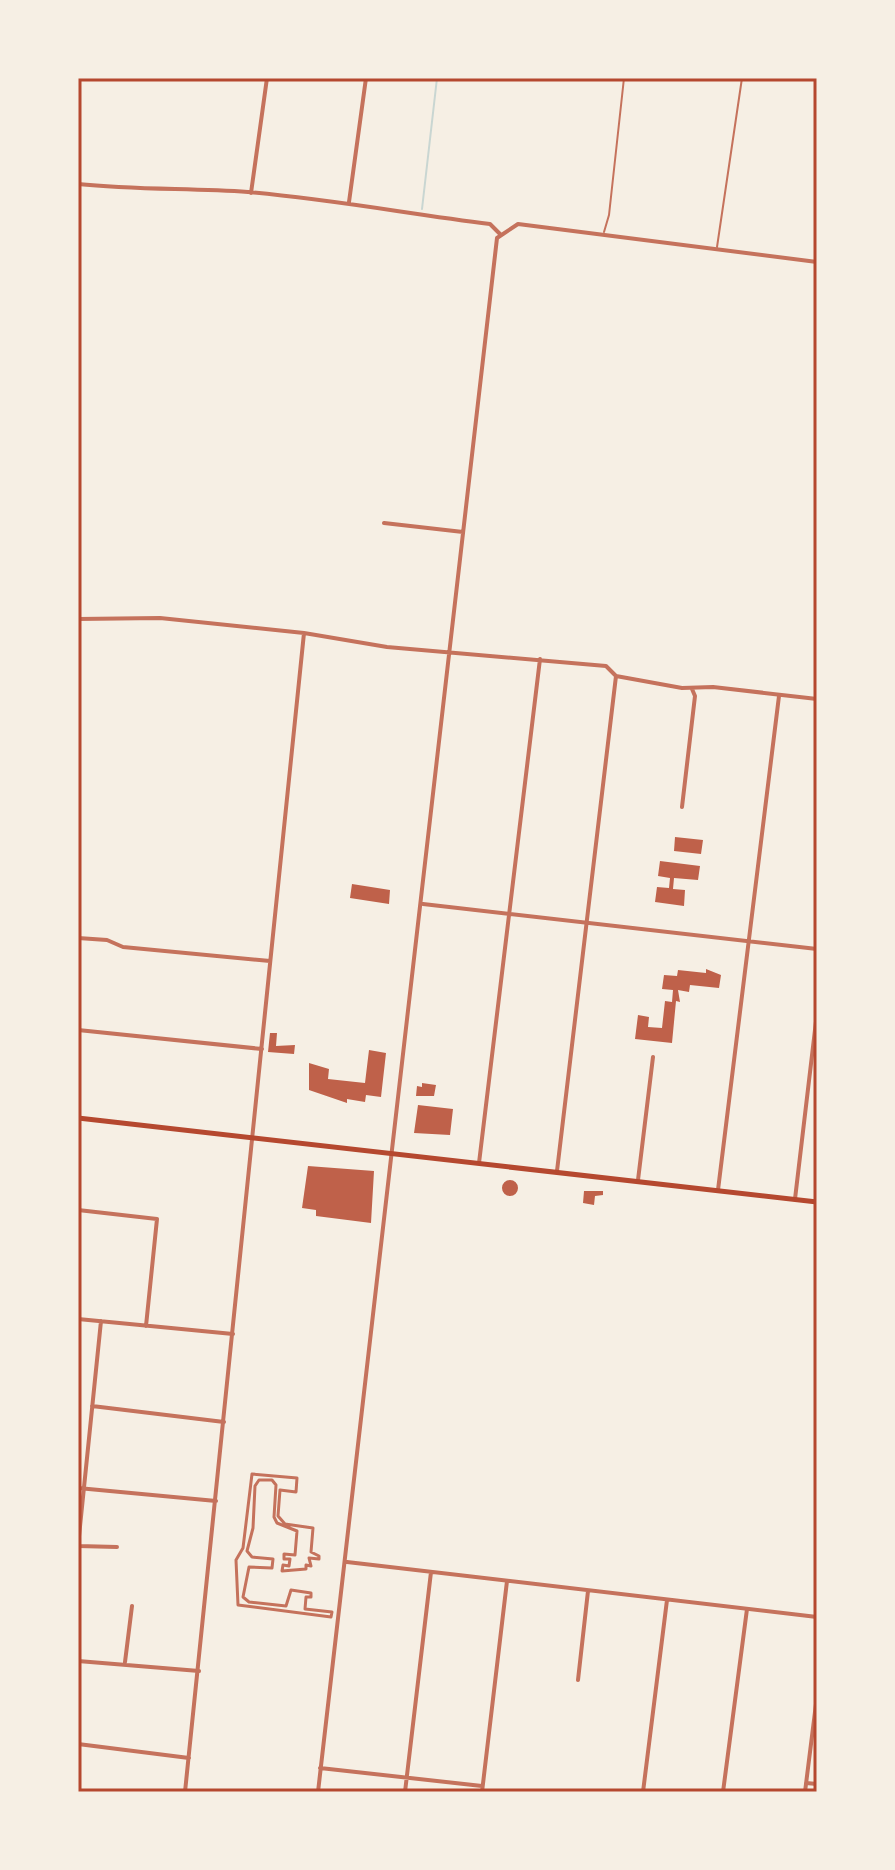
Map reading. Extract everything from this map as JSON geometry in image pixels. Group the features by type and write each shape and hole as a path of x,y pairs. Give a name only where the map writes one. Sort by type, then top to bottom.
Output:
{"main road":[{"path":"78,1118 817,1202"}],"street":[{"path":"251,193 267,78"},
{"path":"349,202 366,78"},
{"path":"78,184 135,190 192,188 349,202 402,214 490,224 500,235"},
{"path":"318,1792 451,653 494,250 500,235 518,224 817,262"},
{"path":"384,523 463,532"},
{"path":"78,619 110,621 142,617 304,633 387,647 606,666 616,676 692,689 713,687 817,699"},
{"path":"185,1792 304,633"},
{"path":"479,1163 540,659"},
{"path":"557,1171 616,676"},
{"path":"682,807 695,696 692,689"},
{"path":"718,1190 746,942 779,696"},
{"path":"422,904 817,949"},
{"path":"78,938 107,940 123,947 270,961"},
{"path":"795,1199 817,1013"},
{"path":"78,1030 262,1049"},
{"path":"638,1180 653,1057"},
{"path":"78,1210 157,1219 146,1326"},
{"path":"78,1319 233,1334"},
{"path":"101,1321 80,1489 78,1546 117,1547"},
{"path":"92,1406 224,1422"},
{"path":"252,1474 297,1478 296,1492 280,1490 278,1516 287,1524 313,1528 311,1552 319,1559 309,1558 311,1566 306,1565 306,1569 282,1571 283,1565 289,1566 290,1559 284,1559 284,1554 295,1555 297,1531 277,1523 274,1517 276,1485 272,1480 259,1480 255,1486 251,1518 255,1519 247,1551 252,1557 273,1559 272,1568 249,1567 243,1597 249,1602 286,1606 291,1590 310,1593 305,1609 330,1612 331,1617 238,1605 236,1560 243,1548 252,1474"},
{"path":"80,1489 216,1501"},
{"path":"347,1562 817,1617"},
{"path":"405,1792 431,1571"},
{"path":"320,1768 482,1789 507,1581"},
{"path":"578,1680 588,1590"},
{"path":"643,1792 668,1599"},
{"path":"125,1662 132,1606"},
{"path":"723,1792 747,1609"},
{"path":"78,1661 125,1662 199,1671"},
{"path":"805,1792 817,1696"},
{"path":"78,1744 189,1758"},
{"path":"806,1783 817,1784"}],"lane":[{"path":"603,234 609,215 624,78"},
{"path":"717,248 742,78"}],"building":[{"path":"675,837 703,840 701,854 674,851"},
{"path":"660,861 700,866 698,880 674,878 673,889 685,890 684,906 655,902 657,887 669,888 670,878 658,876"},
{"path":"352,884 390,890 389,904 350,898"},
{"path":"706,969 721,975 719,988 690,985 689,992 678,990 680,1002 676,1001 672,1043 635,1039 638,1015 649,1017 648,1027 662,1028 665,1001 672,1002 673,990 662,989 664,975 677,976 678,970 706,973"},
{"path":"270,1033 277,1033 276,1046 295,1045 294,1054 268,1052"},
{"path":"369,1050 386,1053 381,1097 366,1095 365,1102 347,1099 347,1103 309,1090 309,1063 329,1069 328,1079 365,1083"},
{"path":"422,1083 436,1085 434,1096 416,1096 417,1086 422,1087"},
{"path":"418,1105 453,1109 450,1135 414,1133"},
{"path":"308,1166 374,1171 371,1223 316,1216 316,1210 302,1208"},
{"path":"510,1180 516,1182 516,1194 510,1196 504,1194 502,1188 504,1182"},
{"path":"584,1191 603,1191 603,1195 595,1196 594,1205 583,1203"}],"waterway":[{"path":"422,209 437,78"}]}
